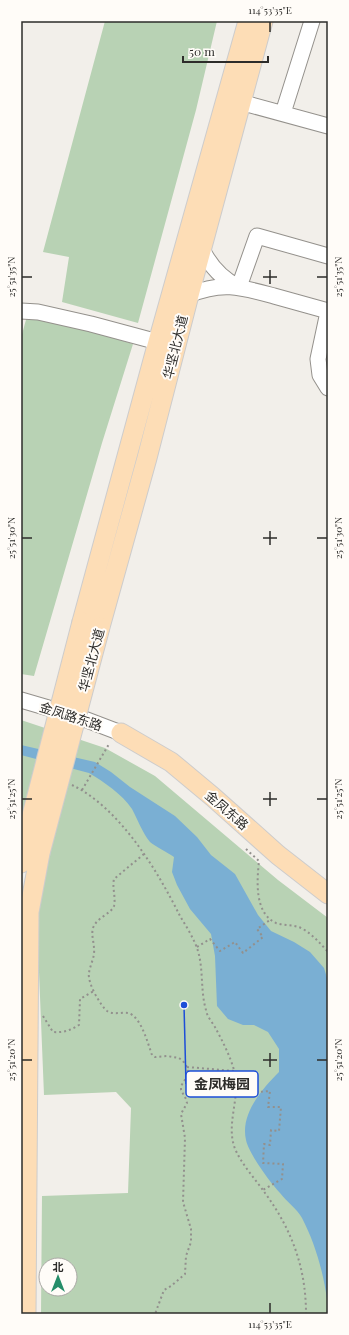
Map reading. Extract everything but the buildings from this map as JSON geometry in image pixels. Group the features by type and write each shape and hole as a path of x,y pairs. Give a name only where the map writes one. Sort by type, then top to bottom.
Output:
{"main road":[{"name":"华坚北大道","path":"26,1314 29,912 28,856 91,625 158,342 248,21"},
{"name":"华坚北大道","path":"91,625 147,458 240,102 263,21"},
{"name":"金凤东路","path":"115,741 171,762 278,855 328,894"}],"street":[{"path":"283,113 312,21"},
{"path":"240,102 328,126"},
{"path":"239,287 257,236 328,256"},
{"path":"202,249 208,261 217,272 231,283 239,287 328,312 324,353 318,359 320,375 328,388"},
{"path":"189,295 218,287 239,287"},
{"path":"21,311 38,312 158,342"},
{"name":"金凤路东路","path":"21,700 79,717 115,741"}],"path":[{"path":"103,741 115,741"},
{"path":"82,790 115,741"},
{"path":"71,785 82,790 104,807 133,838 176,908 197,947 201,965 202,988 206,1012 226,1049 234,1071 236,1094 232,1125 233,1142 236,1151 288,1229 297,1251 304,1282 306,1314"},
{"path":"242,844 259,861 258,899 270,920 302,929 315,938 328,952"},
{"path":"144,854 114,879 114,908 109,913 102,916 93,928 92,934 94,954 88,974 94,992 110,1013 129,1013 134,1016 142,1027 152,1054 155,1057 167,1056 179,1058 184,1061 187,1067 188,1073 181,1086 186,1103 181,1114 185,1138 184,1202 191,1229 191,1242 186,1256 185,1274 164,1290 155,1314"},
{"path":"197,947 210,939 220,951 235,942 243,953 263,937 257,930 270,920"},
{"path":"39,1013 42,1014 54,1032 64,1032 79,1024 80,999 94,992"},
{"path":"187,1067 234,1071"},
{"path":"236,1094 270,1091 268,1107 281,1107 279,1131 271,1130 270,1145 264,1144 263,1163 283,1164 282,1179 263,1190"}],"green space":[{"path":"105,21 217,21 196,110 138,323 62,302 69,257 43,252"},
{"path":"27,316 83,328 133,344 102,443 34,676 21,674 21,338"},
{"path":"21,720 105,748 155,776 278,880 328,918 328,1314 41,1314 41,1297 78,1297 78,1257 41,1257 42,1196 128,1193 131,1108 116,1092 44,1095 36,898 21,827"}],"water":[{"path":"21,745 95,762 175,816 197,837 211,855 235,874 258,915 271,931 294,942 310,952 324,968 328,981 328,1314 327,1299 321,1268 315,1247 307,1228 300,1215 260,1168 251,1153 246,1140 245,1130 249,1112 266,1086 279,1072 279,1049 268,1032 254,1025 243,1025 228,1019 217,1006 215,956 211,934 190,909 177,885 172,872 174,857 150,842 142,830 132,809 118,793 107,784 89,773 21,755"}],"place":[{"name":"金凤梅园","path":"184,1005"}]}
